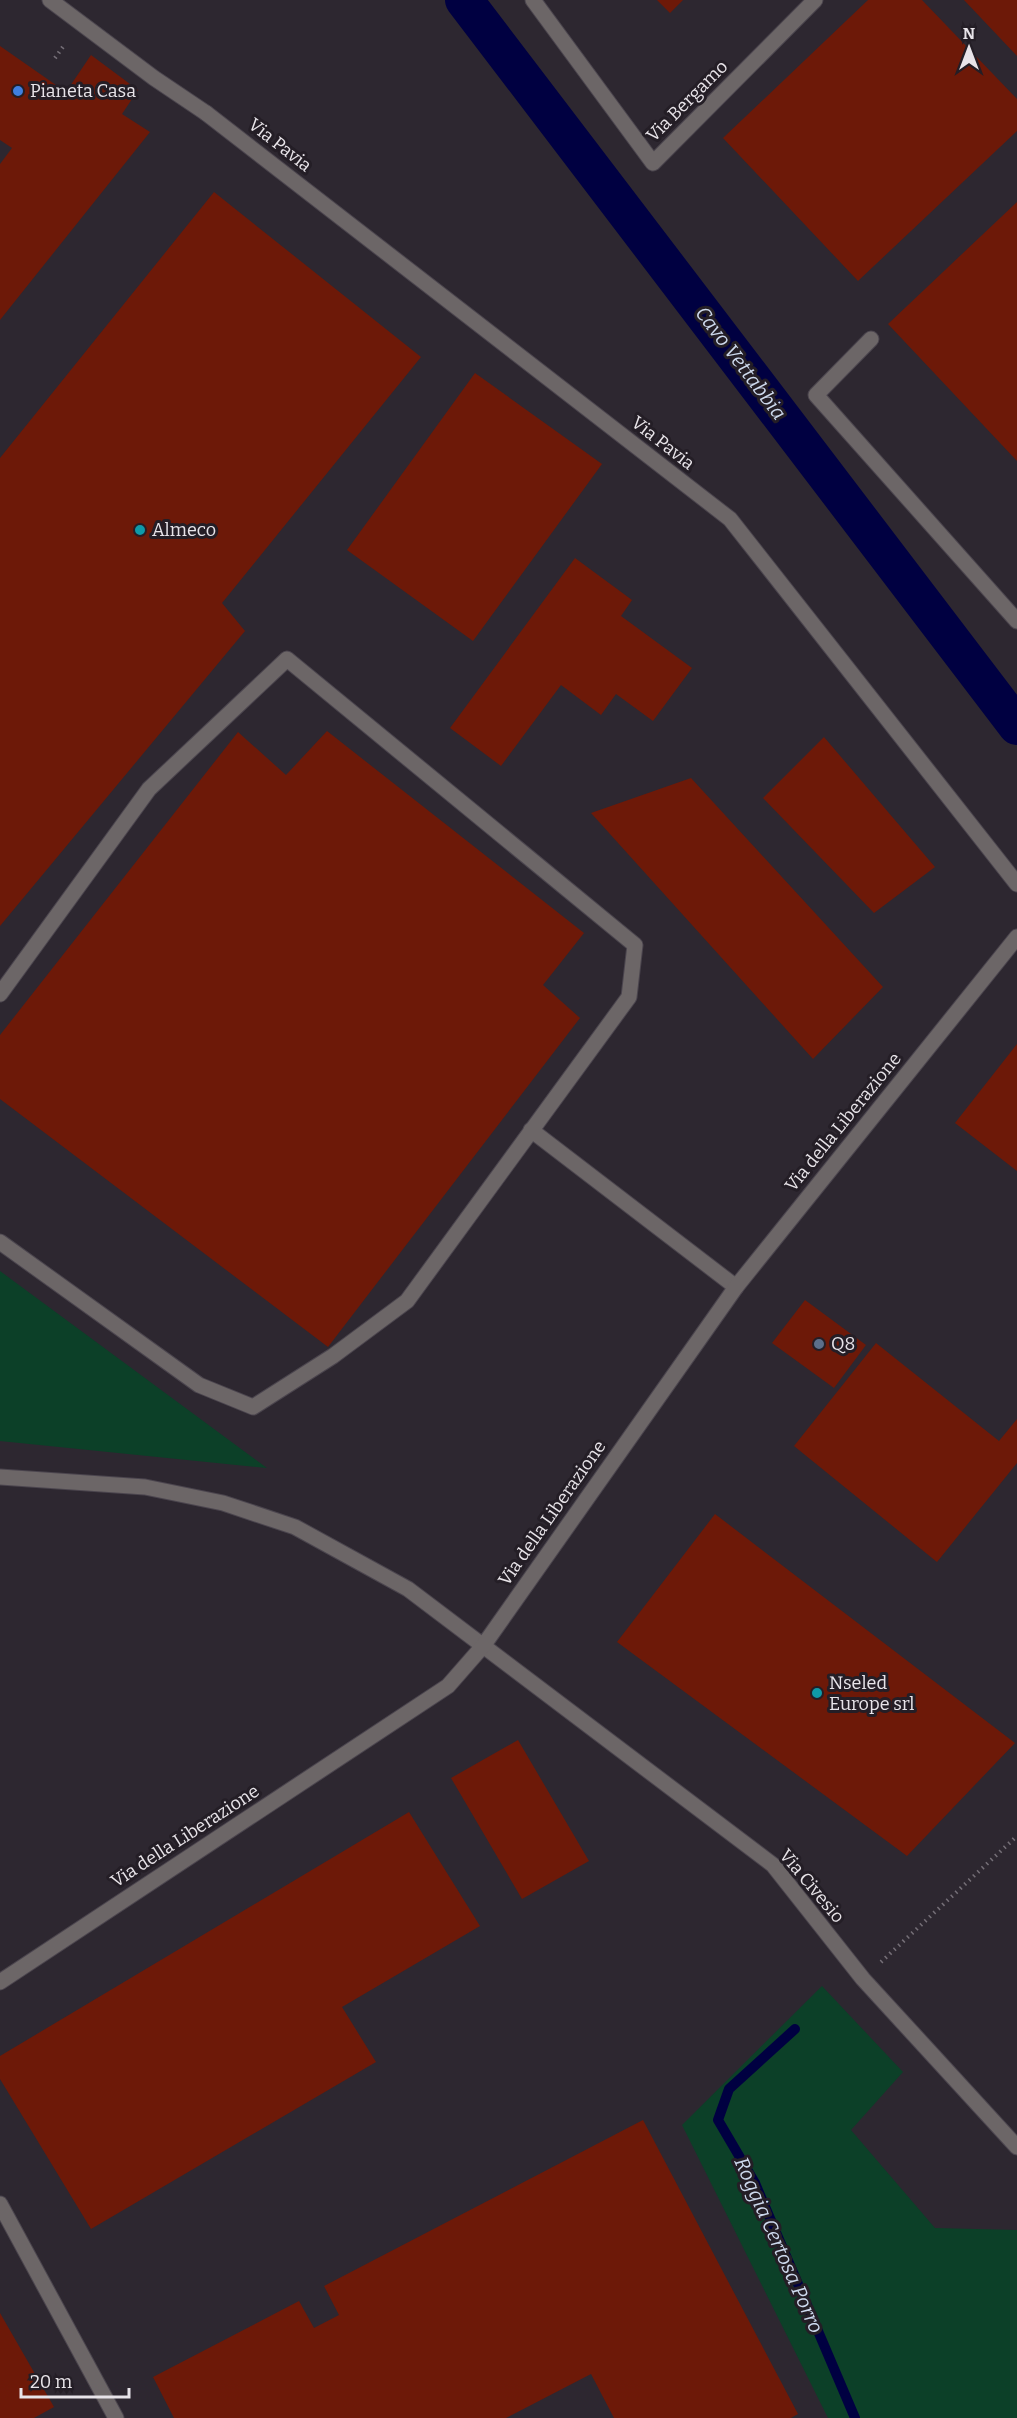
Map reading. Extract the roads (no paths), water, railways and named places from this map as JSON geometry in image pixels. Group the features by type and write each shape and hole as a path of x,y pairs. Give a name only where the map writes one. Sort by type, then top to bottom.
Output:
{"street":[{"name":"Via Pavia","path":"50,0 154,78 206,113 730,519 1017,884"},
{"name":"Via Bergamo","path":"533,0 654,163 815,0"},
{"path":"871,339 816,395 1017,621"},
{"path":"0,994 149,789 287,659 635,945 629,997 407,1301 333,1356 253,1407 199,1385 0,1242"},
{"name":"Via della Liberazione","path":"0,1982 448,1686 483,1646 736,1287 1017,937"},
{"path":"531,1130 736,1287"},
{"name":"Via Civesio","path":"0,1477 145,1487 223,1503 295,1527 408,1589 773,1865 863,1978 1017,2147"},
{"path":"0,2204 117,2418"}],"waterway":[{"name":"Cavo Vettabbia","path":"464,0 1017,726"},
{"name":"Roggia Certosa Porro","path":"795,2029 729,2089 718,2120 755,2183 855,2418"}],"place":[{"name":"Pianeta Casa","path":"18,91"},
{"name":"Almeco","path":"140,530"},
{"name":"Q8","path":"819,1344"},
{"name":"Nseled Europe srl","path":"817,1693"}]}
